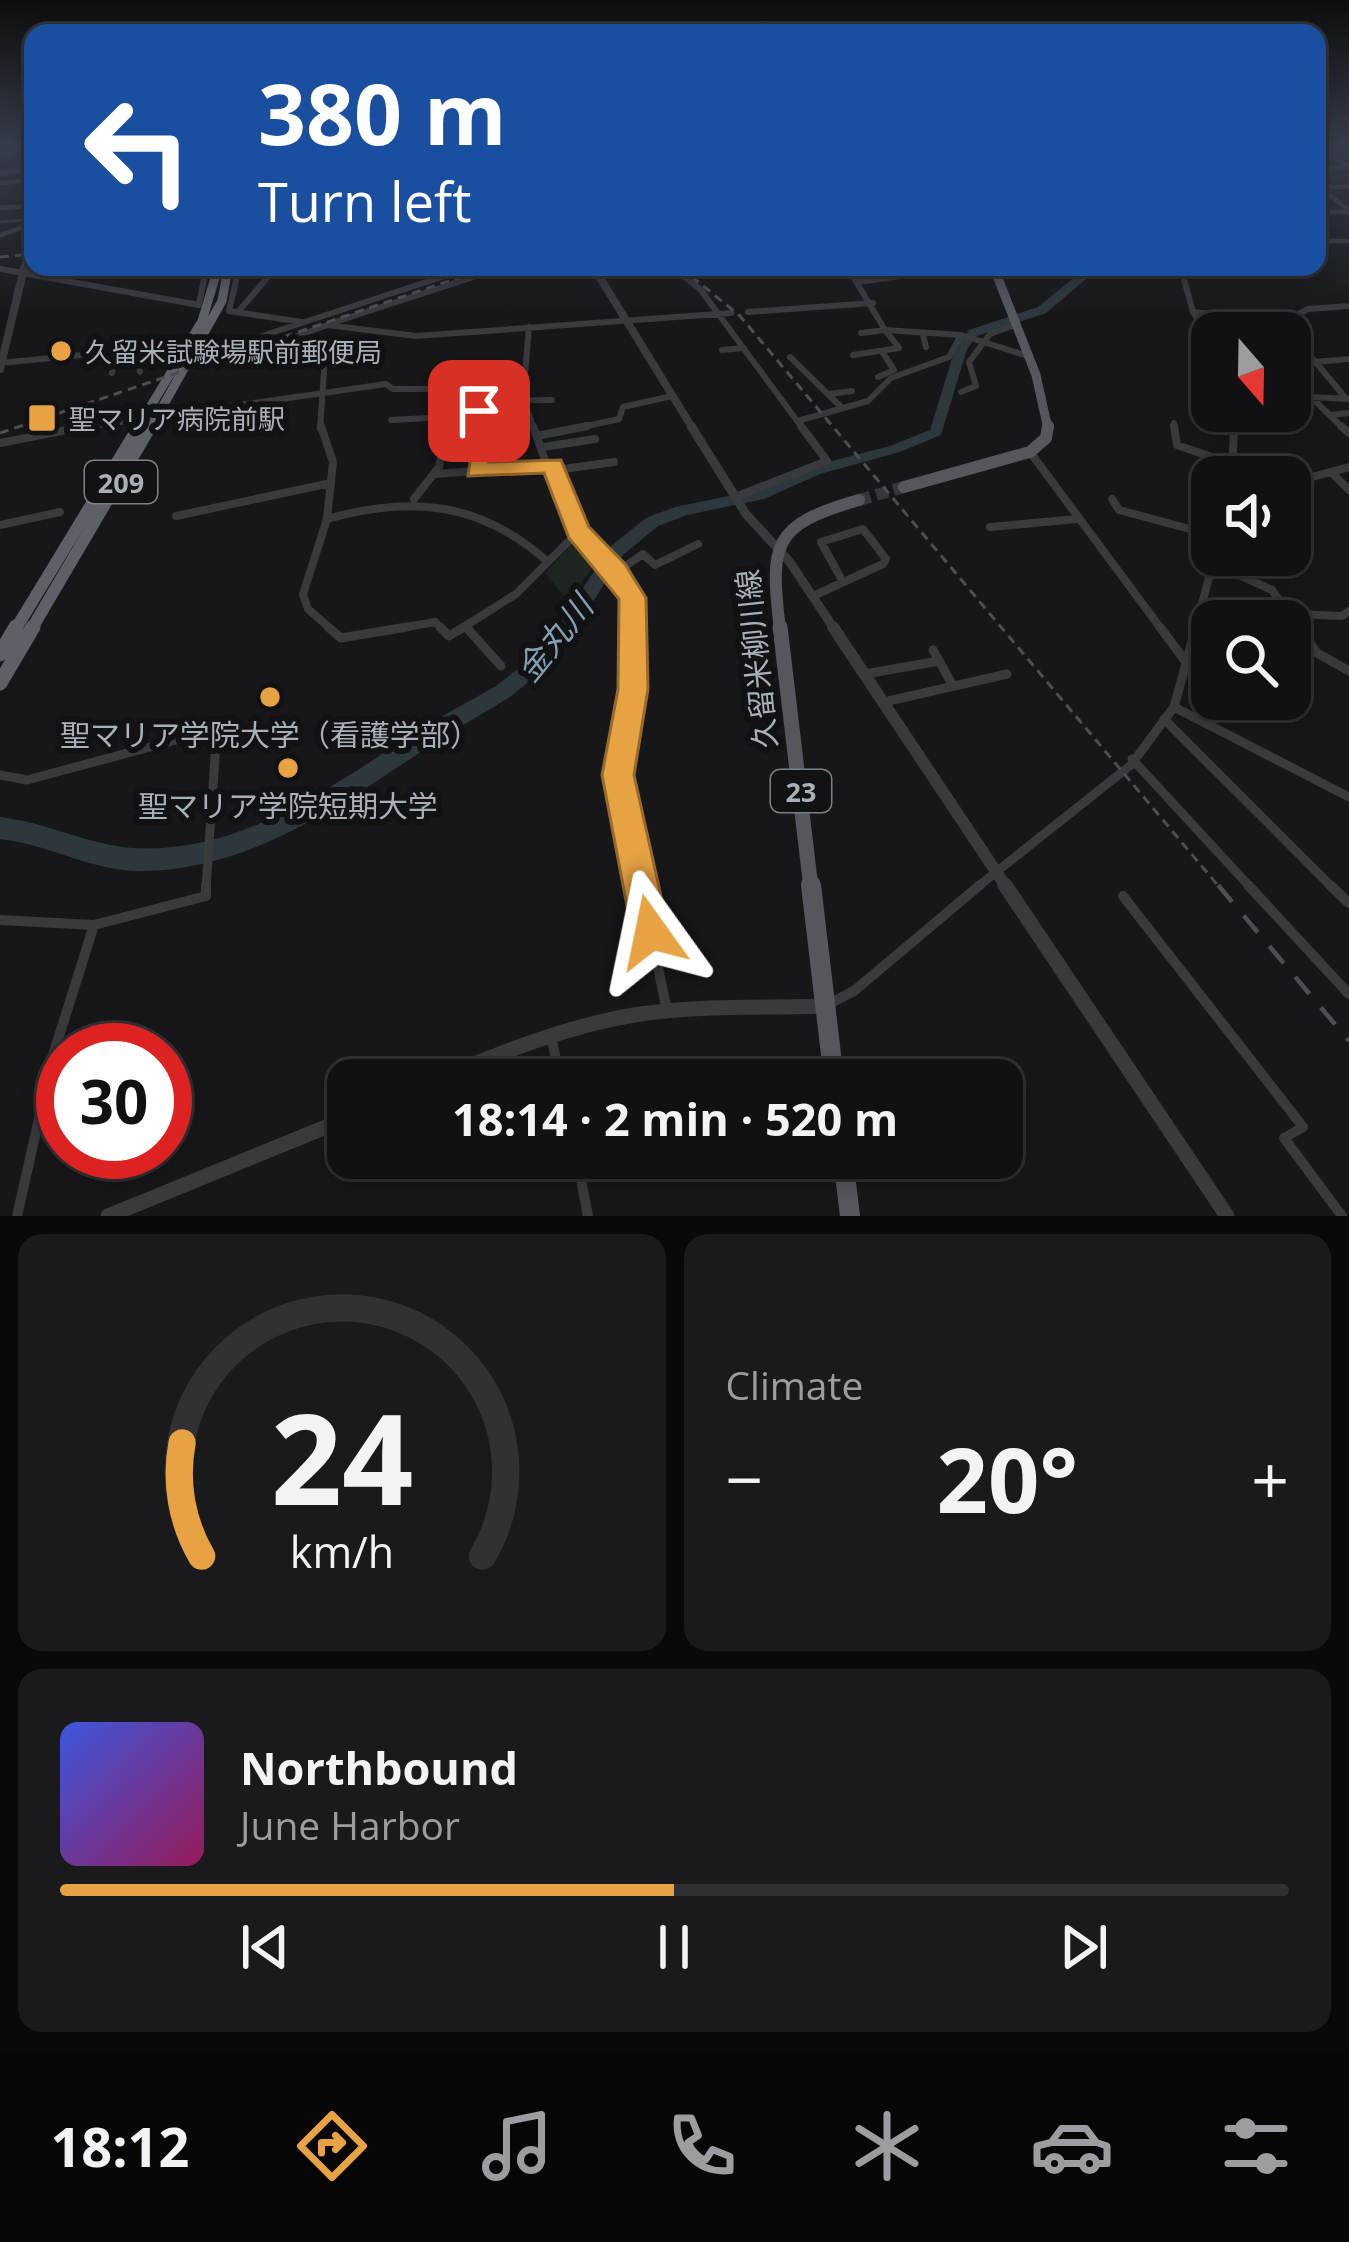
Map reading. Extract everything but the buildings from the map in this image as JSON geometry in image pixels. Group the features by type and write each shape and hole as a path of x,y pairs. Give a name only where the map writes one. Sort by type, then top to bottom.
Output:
{"highway":[{"name":"209","path":"0,683 153,413 222,302 225,276"},
{"name":"209","path":"0,654 153,413"}],"main road":[{"path":"904,487 1030,452 1046,439 1049,427 1026,351 996,276"},
{"name":"久留米柳川線","path":"832,1059 772,577 776,544 786,528 811,514 859,500"},
{"path":"846,1179 850,1216"}],"street":[{"path":"24,275 1,365 256,338 437,276"},
{"path":"51,276 199,305 204,276"},
{"path":"226,276 229,311 304,322 314,329"},
{"path":"237,313 269,276"},
{"path":"205,367 477,276"},
{"path":"598,276 746,514 799,574 1227,1216"},
{"path":"683,276 700,289 802,420 826,461 735,497"},
{"path":"853,355 899,347 854,276"},
{"path":"859,282 901,276"},
{"path":"1183,276 1193,312"},
{"path":"1304,300 1308,310"},
{"path":"748,312 873,304"},
{"path":"1304,312 1349,305"},
{"path":"327,325 390,336 730,313"},
{"path":"961,392 976,386 969,362 981,341 1014,323"},
{"path":"529,327 523,398 537,436 578,532 616,572 632,598 633,689 618,775 667,1011"},
{"path":"861,333 961,335 1026,351"},
{"path":"303,334 313,351 325,357 320,436 333,461 327,519 303,594 308,609 328,630 341,638 365,637 435,622 449,636 516,594 578,532"},
{"path":"923,335 926,347"},
{"path":"802,420 868,401 890,378 949,357 961,335"},
{"path":"722,350 745,348"},
{"path":"136,350 140,372"},
{"path":"112,373 117,352"},
{"path":"878,377 894,370 882,352"},
{"path":"790,357 842,408"},
{"path":"1311,357 1347,397"},
{"path":"1315,362 1349,359"},
{"path":"0,443 153,413 321,389 375,384 440,389 449,401 447,452 414,500"},
{"path":"1336,386 1349,385"},
{"path":"829,394 852,391"},
{"path":"537,436 620,419 623,407 672,396"},
{"path":"1311,396 1347,397"},
{"path":"1311,397 1349,433"},
{"path":"449,401 552,400"},
{"path":"391,420 479,411 484,440 476,471"},
{"path":"1330,415 1349,413"},
{"path":"1174,423 1177,445 1205,456"},
{"path":"543,447 596,439"},
{"path":"1030,452 1186,662"},
{"path":"436,474 614,462"},
{"path":"1311,477 1349,467"},
{"path":"1331,472 1349,490"},
{"path":"176,516 331,483"},
{"path":"1112,499 1119,510 1191,529"},
{"path":"327,519 379,502 414,500 514,529 548,562"},
{"path":"0,524 61,512"},
{"path":"990,527 1079,518"},
{"path":"813,596 843,582 886,559 863,530 821,542 843,582"},
{"path":"616,572 644,554 655,565 698,544"},
{"path":"772,577 799,574"},
{"path":"491,1059 551,1036 667,1011 826,1006 854,991 1132,759 1174,707 1209,576"},
{"path":"1246,576 1272,590 1280,600"},
{"path":"1311,615 1342,616 1349,611"},
{"path":"465,626 501,666"},
{"path":"1311,644 1317,653 1349,671"},
{"path":"933,650 953,686"},
{"path":"865,674 939,661"},
{"path":"884,702 1007,674"},
{"path":"1174,707 1349,797"},
{"path":"1164,719 1349,903"},
{"path":"0,775 27,780 217,729 221,760 209,817 206,896 94,926 0,920"},
{"path":"1132,759 1349,994"},
{"path":"1123,896 1280,1092 1303,1126 1284,1138 1342,1216"},
{"path":"17,1216 54,1052 94,926"},
{"path":"551,1036 556,1059"},
{"path":"108,1216 327,1127"},
{"path":"581,1179 588,1216"}],"shaded area":[{"path":"579,537 597,560 569,602 545,573"}],"waterway":[{"path":"0,222 24,220"},
{"name":"金丸川","path":"0,828 140,860 222,848 296,817 528,673 555,645 617,550 652,522 675,512 759,495 814,470 895,449 936,432 961,349 973,333 1042,310 1083,276"}],"tunnel":[{"path":"859,500 904,487"}],"railway":[{"path":"0,257 24,255"},
{"path":"0,433 463,276"},
{"path":"691,276 740,316 1220,888"},
{"path":"1218,885 1349,1041"}],"place":[{"name":"久留米試験場駅前郵便局","path":"61,351"},
{"name":"聖マリア病院前駅","path":"42,418"},
{"name":"聖マリア学院大学（看護学部）","path":"270,697"},
{"name":"聖マリア学院短期大学","path":"288,768"}],"route":[{"path":"479,411 484,440 476,471 553,465 578,532 616,571 632,598 633,689 618,775 651,932"}]}
